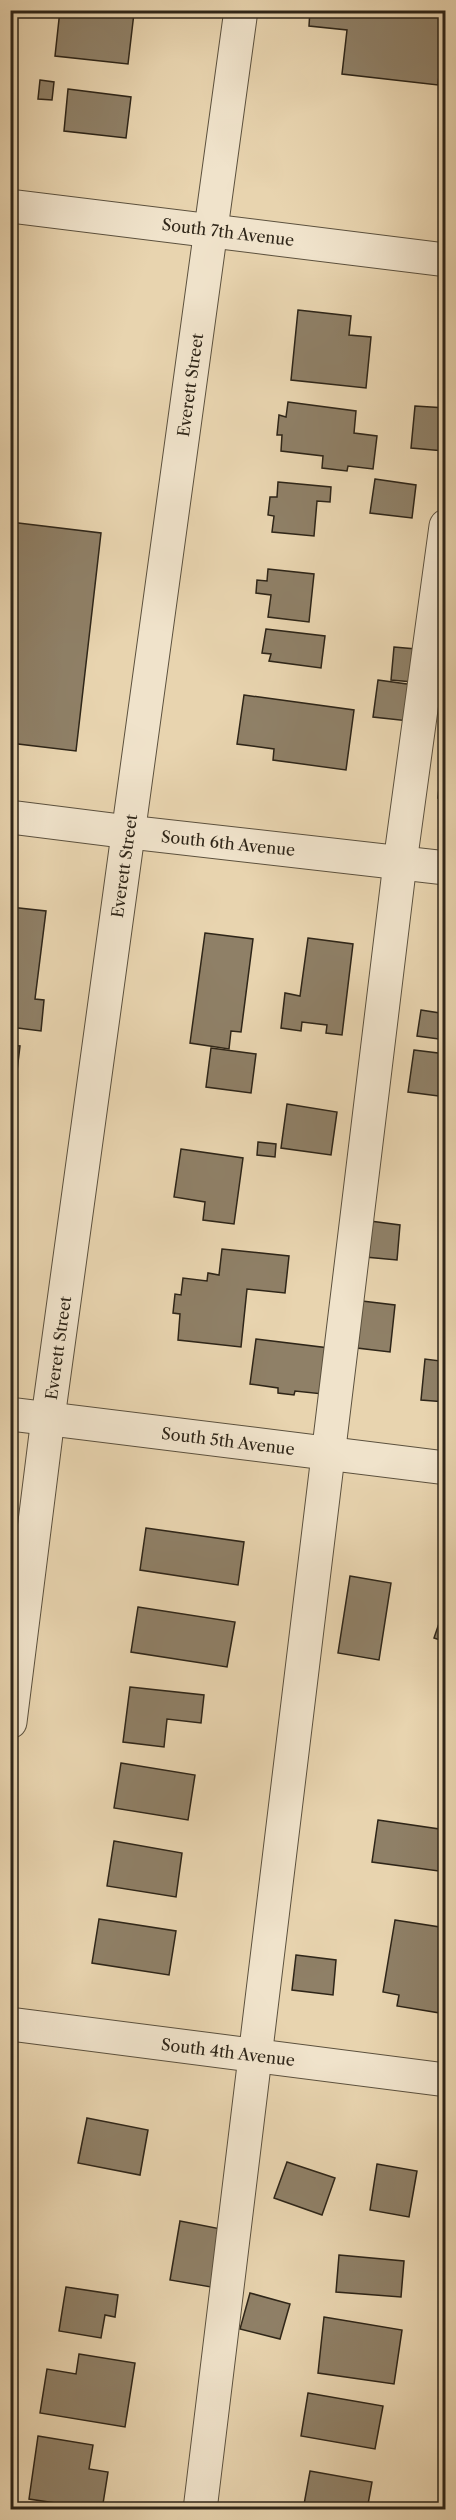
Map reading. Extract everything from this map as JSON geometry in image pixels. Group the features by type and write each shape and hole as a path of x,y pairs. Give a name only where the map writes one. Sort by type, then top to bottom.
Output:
{"street":[{"name":"Everett Street","path":"10,1722 48,1418 241,10"},
{"name":"South 7th Avenue","path":"10,206 446,260"},
{"path":"201,2510 400,863 446,526"},
{"name":"South 6th Avenue","path":"10,817 446,868"},
{"name":"South 5th Avenue","path":"10,1414 446,1468"},
{"name":"South 4th Avenue","path":"10,2024 446,2080"}],"building":[{"path":"60,10 113,10 134,13 128,64 55,56"},
{"path":"310,10 446,10 446,45 442,45 438,85 342,74 347,30 309,26"},
{"path":"40,80 54,82 52,100 38,99"},
{"path":"68,89 131,97 126,138 64,131"},
{"path":"298,310 351,316 349,335 371,337 366,388 291,380"},
{"path":"288,402 356,411 354,433 377,436 373,469 348,466 347,471 322,468 323,456 281,451 282,435 277,435 279,415 286,417"},
{"path":"415,406 446,408 444,451 411,448"},
{"path":"375,479 416,485 412,518 370,513"},
{"path":"278,482 331,487 330,502 317,501 314,536 272,532 274,516 268,515 270,497 277,497"},
{"path":"10,522 101,533 76,751 10,743"},
{"path":"268,569 314,574 309,622 268,617 271,595 256,593 257,580 267,581"},
{"path":"266,629 325,636 321,668 269,661 271,654 262,653"},
{"path":"394,647 416,649 413,682 391,680"},
{"path":"378,680 414,685 409,721 373,717"},
{"path":"244,695 354,710 346,770 273,760 274,749 237,744"},
{"path":"446,717 446,798 438,798"},
{"path":"10,907 46,911 35,999 44,1000 41,1031 10,1027"},
{"path":"205,933 253,939 241,1032 231,1031 229,1049 190,1043"},
{"path":"308,938 353,944 342,1035 326,1033 327,1025 302,1022 301,1031 281,1028 285,993 300,996"},
{"path":"421,1010 446,1014 446,1040 417,1036"},
{"path":"10,1045 20,1046 13,1104 10,1104"},
{"path":"211,1048 256,1054 251,1093 206,1087"},
{"path":"414,1050 446,1054 446,1097 408,1092"},
{"path":"287,1104 337,1112 331,1155 281,1148"},
{"path":"258,1142 276,1144 275,1157 257,1155"},
{"path":"181,1149 243,1158 234,1224 203,1220 205,1202 174,1197"},
{"path":"370,1221 400,1225 397,1260 365,1257"},
{"path":"222,1249 289,1256 285,1293 247,1289 241,1347 178,1340 180,1314 173,1313 175,1294 181,1295 183,1278 207,1281 208,1273 219,1275"},
{"path":"362,1301 395,1305 390,1352 357,1348"},
{"path":"256,1339 329,1348 323,1394 295,1391 294,1395 278,1393 278,1388 250,1384"},
{"path":"441,1353 446,1353 446,1402 421,1400 425,1359 440,1361"},
{"path":"146,1528 244,1542 238,1585 140,1570"},
{"path":"350,1576 391,1583 379,1660 338,1653"},
{"path":"446,1603 446,1642 434,1638"},
{"path":"138,1607 235,1622 227,1667 131,1652"},
{"path":"130,1687 204,1695 201,1723 167,1719 164,1747 123,1742"},
{"path":"121,1763 195,1775 188,1820 114,1808"},
{"path":"378,1820 446,1830 446,1872 372,1862"},
{"path":"114,1841 182,1853 176,1897 107,1886"},
{"path":"99,1919 176,1931 169,1975 92,1963"},
{"path":"395,1920 446,1928 446,2014 397,2006 399,1995 383,1992"},
{"path":"296,1955 336,1960 333,1995 292,1990"},
{"path":"87,2118 148,2130 140,2175 78,2163"},
{"path":"287,2162 335,2178 322,2215 274,2198"},
{"path":"377,2164 417,2171 409,2217 370,2210"},
{"path":"180,2221 221,2229 211,2287 170,2280"},
{"path":"339,2255 404,2261 401,2297 336,2292"},
{"path":"66,2287 118,2295 115,2317 105,2315 101,2338 59,2331"},
{"path":"250,2293 290,2304 280,2339 240,2329"},
{"path":"324,2317 402,2330 394,2384 318,2373"},
{"path":"79,2354 135,2363 125,2427 40,2413 47,2369 76,2374"},
{"path":"308,2393 383,2406 375,2449 301,2436"},
{"path":"38,2436 93,2445 89,2469 108,2472 102,2510 29,2499"},
{"path":"310,2471 372,2482 367,2510 303,2510"}]}
